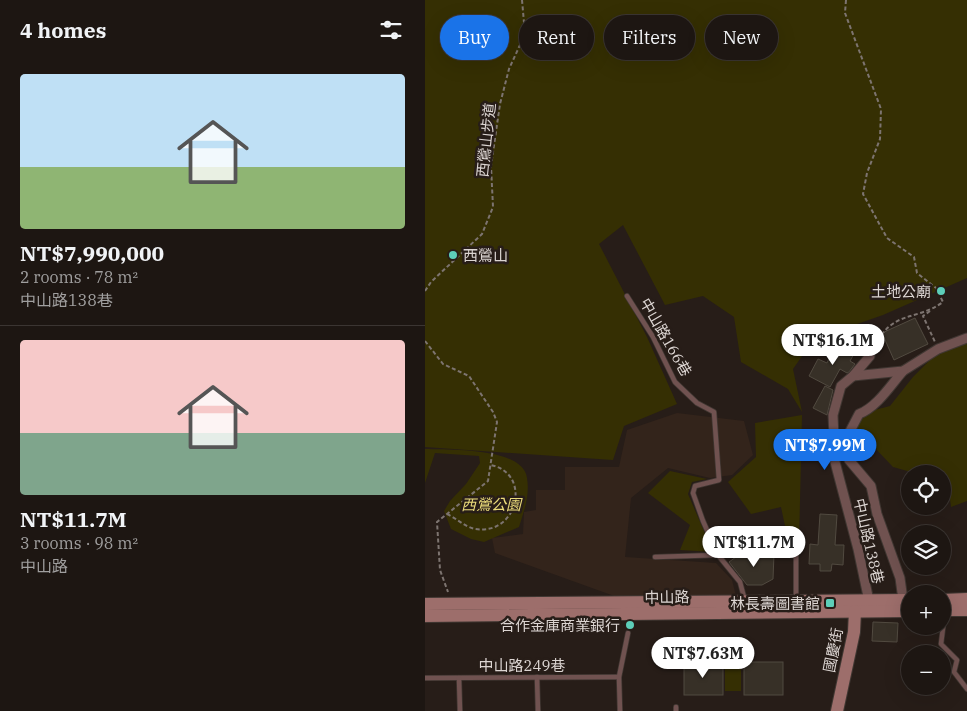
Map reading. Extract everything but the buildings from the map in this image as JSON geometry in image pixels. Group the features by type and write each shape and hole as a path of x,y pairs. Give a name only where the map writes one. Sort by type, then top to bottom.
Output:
{"street":[{"path":"902,585 877,514 871,486 849,460 845,450 847,437 859,414 865,412 903,371 938,349 967,338"},
{"name":"中山路138巷","path":"869,601 858,549 835,462 833,415 841,386 853,376 870,356"},
{"path":"853,376 903,371"},
{"path":"951,604 967,599"},
{"name":"中山路","path":"425,604 649,608 796,606 869,601 901,604"},
{"name":"國慶街","path":"837,711 854,632 855,611 869,601"},
{"name":"中山路","path":"796,606 855,611 901,605"},
{"name":"中山路","path":"425,616 626,617 649,608"},
{"path":"951,608 967,610"}],"lane":[{"name":"中山路166巷","path":"627,296 653,337 675,382 697,403 714,412 719,480 695,486 693,493 718,555 740,582 745,607"},
{"path":"783,542 796,550 796,606"},
{"path":"655,557 718,555"},
{"path":"620,711 619,677 628,633"},
{"path":"941,635 941,644 957,660 955,672 967,689"},
{"path":"537,677 538,711"},
{"name":"中山路249巷","path":"425,678 619,677"},
{"path":"459,678 460,711"}],"path":[{"name":"西鶯山步道","path":"425,291 431,282 482,234 493,207 491,166 500,104 509,69 525,34 522,0"},
{"path":"847,0 845,13 881,109 880,139 867,173 863,194 887,238 914,258 917,273 940,293 943,302 923,316 938,349"},
{"path":"870,356 880,334 898,319 933,309"},
{"path":"425,341 443,364 469,376 493,412 497,422 488,481 437,522 440,570 451,604"},
{"path":"447,514 472,528 484,529 495,527 504,522 510,515 516,491 509,474 500,466 490,464"}],"shaded area":[{"path":"677,413 744,421 753,455 732,475 710,478 668,468 631,498 625,557 716,563 732,580 736,596 617,597 495,553 492,538 523,534 524,512 536,510 536,490 565,490 565,467 619,467 627,430"}],"green space":[{"path":"425,0 967,0 967,278 883,315 814,339 793,369 802,412 788,389 741,362 734,317 703,296 665,305 623,225 599,244 647,337 677,404 624,426 613,460 425,447"},
{"path":"967,338 967,501 951,507 951,465 901,465 901,469 893,467 857,429 863,413 890,406 913,377 942,348"},
{"path":"802,415 799,544 788,540 781,507 751,514 728,482 756,457 755,423"},
{"name":"西鶯公園","path":"425,449 467,450 499,455 513,461 522,468 527,478 528,491 519,527 484,542 471,539 451,529 444,511 480,463 479,456 435,453 425,483"},
{"path":"670,471 707,479 692,482 688,494 713,552 680,550 690,525 648,493"},
{"path":"725,669 741,669 741,691 725,691"}],"place":[{"name":"西鶯山","path":"453,255"},
{"name":"土地公廟","path":"941,291"},
{"name":"林長壽圖書館","path":"830,603"},
{"name":"合作金庫商業銀行","path":"630,625"}]}
